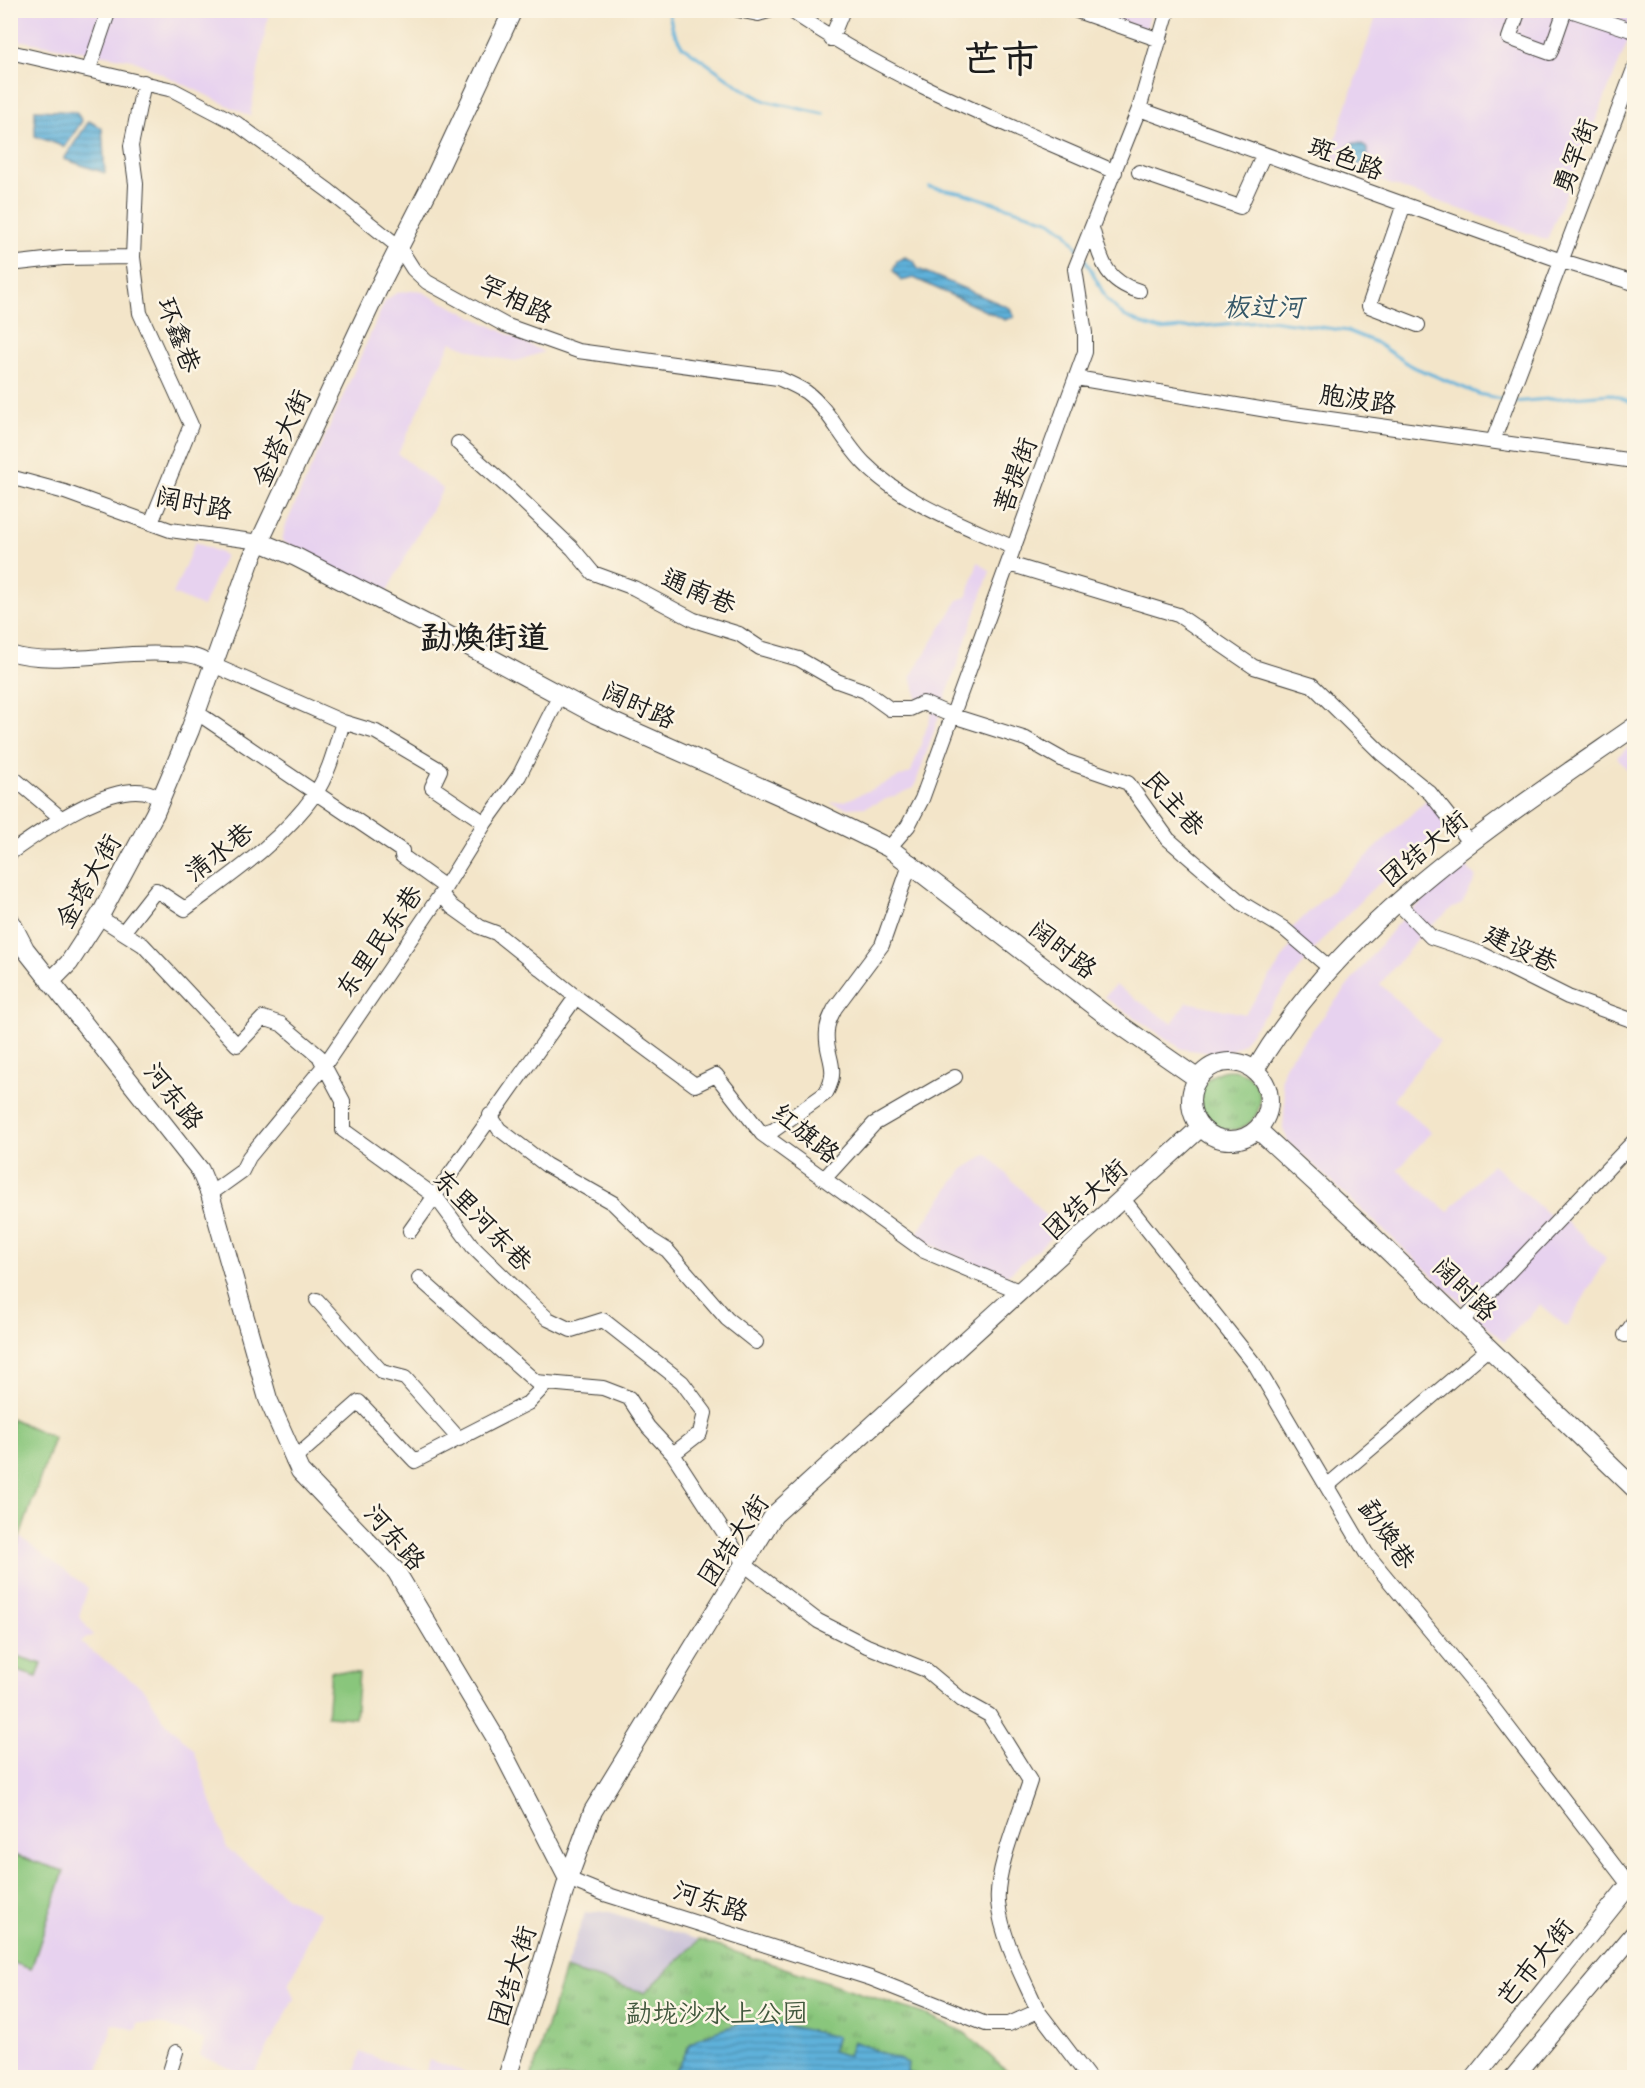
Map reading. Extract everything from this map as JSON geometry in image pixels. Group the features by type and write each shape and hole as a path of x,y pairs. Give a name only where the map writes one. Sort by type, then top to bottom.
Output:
{"main road":[{"name":"金塔大街","path":"47,978 101,895 152,794 243,580 255,540 395,244 502,10"},
{"name":"金塔大街","path":"395,244 513,10"},
{"name":"阔时路","path":"255,540 306,562 595,714 803,806 889,848 911,862 1103,1013 1198,1079"},
{"name":"金塔大街","path":"47,978 69,963 119,884 155,813 196,714 209,662"},
{"name":"团结大街","path":"1255,1070 1277,1033 1331,969 1397,902 1469,842 1635,727"},
{"name":"河东路","path":"10,920 26,949 47,978 200,1170 210,1194 268,1399 293,1460 300,1471 396,1571 495,1737 568,1879"},
{"path":"1231,1061 1255,1070 1264,1080 1269,1099 1265,1119 1257,1129 1235,1140 1223,1139 1202,1127 1194,1116 1191,1104 1192,1090 1206,1070 1231,1061"},
{"name":"团结大街","path":"507,2078 568,1879 593,1811 774,1515 1202,1127"},
{"name":"阔时路","path":"1257,1129 1462,1321 1635,1488"},
{"name":"芒市大街","path":"1474,2078 1632,1882"},
{"path":"1513,2078 1635,1934"}],"street":[{"path":"89,69 109,10"},
{"path":"738,10 758,14 772,10"},
{"path":"790,10 831,39 945,97 1115,172"},
{"path":"831,39 843,10"},
{"path":"1074,10 1160,40"},
{"path":"1139,109 1168,10"},
{"path":"1519,10 1509,38 1550,53 1565,10"},
{"path":"1570,10 1635,32"},
{"name":"罕相路","path":"10,52 173,90 236,123 329,190 395,244 413,269 427,282 505,325 569,348 778,378 806,392 864,464 892,486 950,519 1014,548"},
{"name":"勇罕街","path":"1493,441 1559,260 1635,69"},
{"name":"环鑫巷","path":"144,82 131,146 136,184 133,257 140,313 191,425 151,523"},
{"name":"菩提街","path":"889,848 908,826 922,799 1085,352 1085,333 1075,269 1139,109"},
{"name":"斑色路","path":"1139,109 1559,260 1635,283"},
{"path":"1138,172 1240,207 1264,154"},
{"path":"1404,204 1370,306 1418,325"},
{"path":"1090,232 1103,264 1124,286 1139,291"},
{"path":"10,264 63,258 133,257"},
{"name":"胞波路","path":"1076,378 1279,412 1635,461"},
{"name":"通南巷","path":"458,443 573,549 593,573 634,588 694,620 739,634 760,648 799,659 837,681 865,691 890,709 910,709 923,703 954,716"},
{"name":"阔时路","path":"10,477 65,492 170,530 255,540"},
{"path":"1009,564 1178,615 1254,668 1312,685 1381,753 1430,793 1469,842"},
{"path":"10,653 33,659 158,653 195,655 343,722 376,732 440,770 432,787 485,823"},
{"name":"东里民东巷","path":"210,1194 242,1171 249,1157 324,1065 443,890 485,823 519,776 560,695"},
{"path":"196,714 204,717 402,851 402,856 443,890"},
{"name":"民主巷","path":"954,716 1026,739 1065,760 1128,783 1168,839 1243,904 1283,928 1331,969"},
{"name":"清水巷","path":"124,931 156,890 185,909 266,849 315,794 335,750 343,722"},
{"path":"10,775 61,818"},
{"path":"10,853 75,809 141,789 152,794"},
{"path":"762,1134 774,1130 826,1093 833,1077 832,1058 826,1034 829,1020 835,1008 882,945 911,862"},
{"name":"红旗路","path":"443,890 452,907 480,927 496,933 576,997 695,1085 716,1075 762,1134 924,1251 1021,1292"},
{"name":"建设巷","path":"1397,902 1431,937 1482,954 1568,998 1635,1021"},
{"name":"东里河东巷","path":"99,917 124,931 166,967 237,1045 263,1018 281,1024 319,1056 343,1101 343,1130 436,1197 473,1246 548,1319 571,1330 603,1320 682,1382 705,1413 700,1433 673,1454"},
{"path":"410,1231 436,1197 490,1115 576,997"},
{"path":"824,1179 874,1124 955,1077"},
{"path":"490,1115 499,1129 546,1166 613,1203 651,1240 667,1250 727,1319 756,1342"},
{"path":"1462,1321 1635,1141"},
{"name":"勐焕巷","path":"1123,1199 1256,1366 1366,1553 1481,1692 1632,1882"},
{"path":"419,1278 536,1382 603,1388 629,1398 648,1427 673,1454 745,1565 818,1621 867,1646 926,1670 962,1700 989,1714 1030,1781 1003,1864 998,1901 1009,1944 1038,2011 1089,2078"},
{"path":"317,1300 382,1372 405,1378 459,1439"},
{"path":"1625,1335 1635,1322"},
{"path":"1328,1486 1490,1348"},
{"path":"293,1460 359,1402 415,1461 528,1403 547,1383"},
{"name":"河东路","path":"568,1879 604,1894 870,1978 986,2024 1009,2024 1038,2011"},
{"path":"168,2078 177,2052"}],"shaded area":[{"path":"10,11 269,11 250,116 133,60 11,39"},
{"path":"1089,11 1151,11 1146,30"},
{"path":"1378,11 1634,11 1634,26 1547,240 1328,162"},
{"path":"418,290 544,352 516,361 490,357 451,342 398,454 443,489 384,596 282,541 285,527 385,301 396,293"},
{"path":"195,542 225,555 203,607 173,594"},
{"path":"978,562 990,571 914,788 866,807 848,808 830,803 845,801 911,772 934,707 918,701 911,676 958,600 967,597"},
{"path":"1634,742 1634,778 1617,757"},
{"path":"1427,799 1452,827 1371,890 1321,941 1242,1044 1220,1054 1182,1049 1104,997 1115,985 1172,1023 1187,1002 1245,1014 1297,937 1290,930"},
{"path":"1464,863 1476,878 1462,904 1451,909 1421,935 1380,984 1440,1041 1393,1099 1431,1132 1398,1170 1448,1212 1492,1164 1550,1216 1555,1211 1606,1258 1567,1327 1540,1305 1504,1342 1288,1141 1283,1129 1285,1101 1281,1079 1286,1063 1396,925"},
{"path":"987,1154 1060,1230 1004,1278 914,1237 962,1170"},
{"path":"11,1418 19,1536 88,1588 79,1616 93,1635 80,1642 145,1690 163,1719 194,1750 227,1848 288,1898 320,1913 289,1985 294,1999 252,2077 200,2056 204,2040 166,2025 138,2023 136,2030 113,2024 96,2077 11,2078"},
{"path":"606,1911 699,1940 645,1993 565,1969 585,1913"},
{"path":"361,2052 425,2075 429,2060 479,2077 353,2077"}],"green space":[{"path":"1230,1070 1247,1075 1255,1083 1260,1100 1255,1117 1247,1125 1230,1130 1213,1125 1205,1117 1200,1100 1205,1083 1213,1075"},
{"path":"11,1418 54,1438 11,1563"},
{"path":"10,1654 42,1664 37,1677 11,1669"},
{"path":"331,1671 359,1673 355,1718 327,1716"},
{"path":"11,1854 64,1871 31,1969 11,1962"},
{"name":"勐垅沙水上公园","path":"699,1940 930,2016 965,2033 1013,2077 531,2078 565,1969 645,1993"}],"water":[{"path":"35,110 76,112 82,121 65,147 35,136"},
{"path":"89,121 102,128 105,173 64,159"},
{"path":"1357,143 1367,150 1368,154 1361,164 1357,165 1347,158 1346,154 1353,144"},
{"path":"905,257 914,261 918,269 1010,308 1014,317 1005,320 914,278 901,281 893,270 897,261"},
{"path":"746,2021 785,2025 837,2037 832,2051 848,2056 853,2041 908,2063 907,2072 920,2077 668,2077 679,2066 690,2044 701,2037"}],"waterway":[{"name":"板过河","path":"668,10 673,30 682,46 742,88 765,101 824,114"},
{"name":"板过河","path":"929,187 963,193 1051,221 1066,232 1078,249"},
{"name":"板过河","path":"1085,259 1107,300 1124,316 1142,324 1160,330 1271,320 1348,331 1375,342 1411,366 1479,394 1505,400"},
{"name":"板过河","path":"1512,402 1610,394 1634,403"}],"district":[{"name":"芒市","path":"1001,59"},
{"name":"勐焕街道","path":"485,637"}]}
